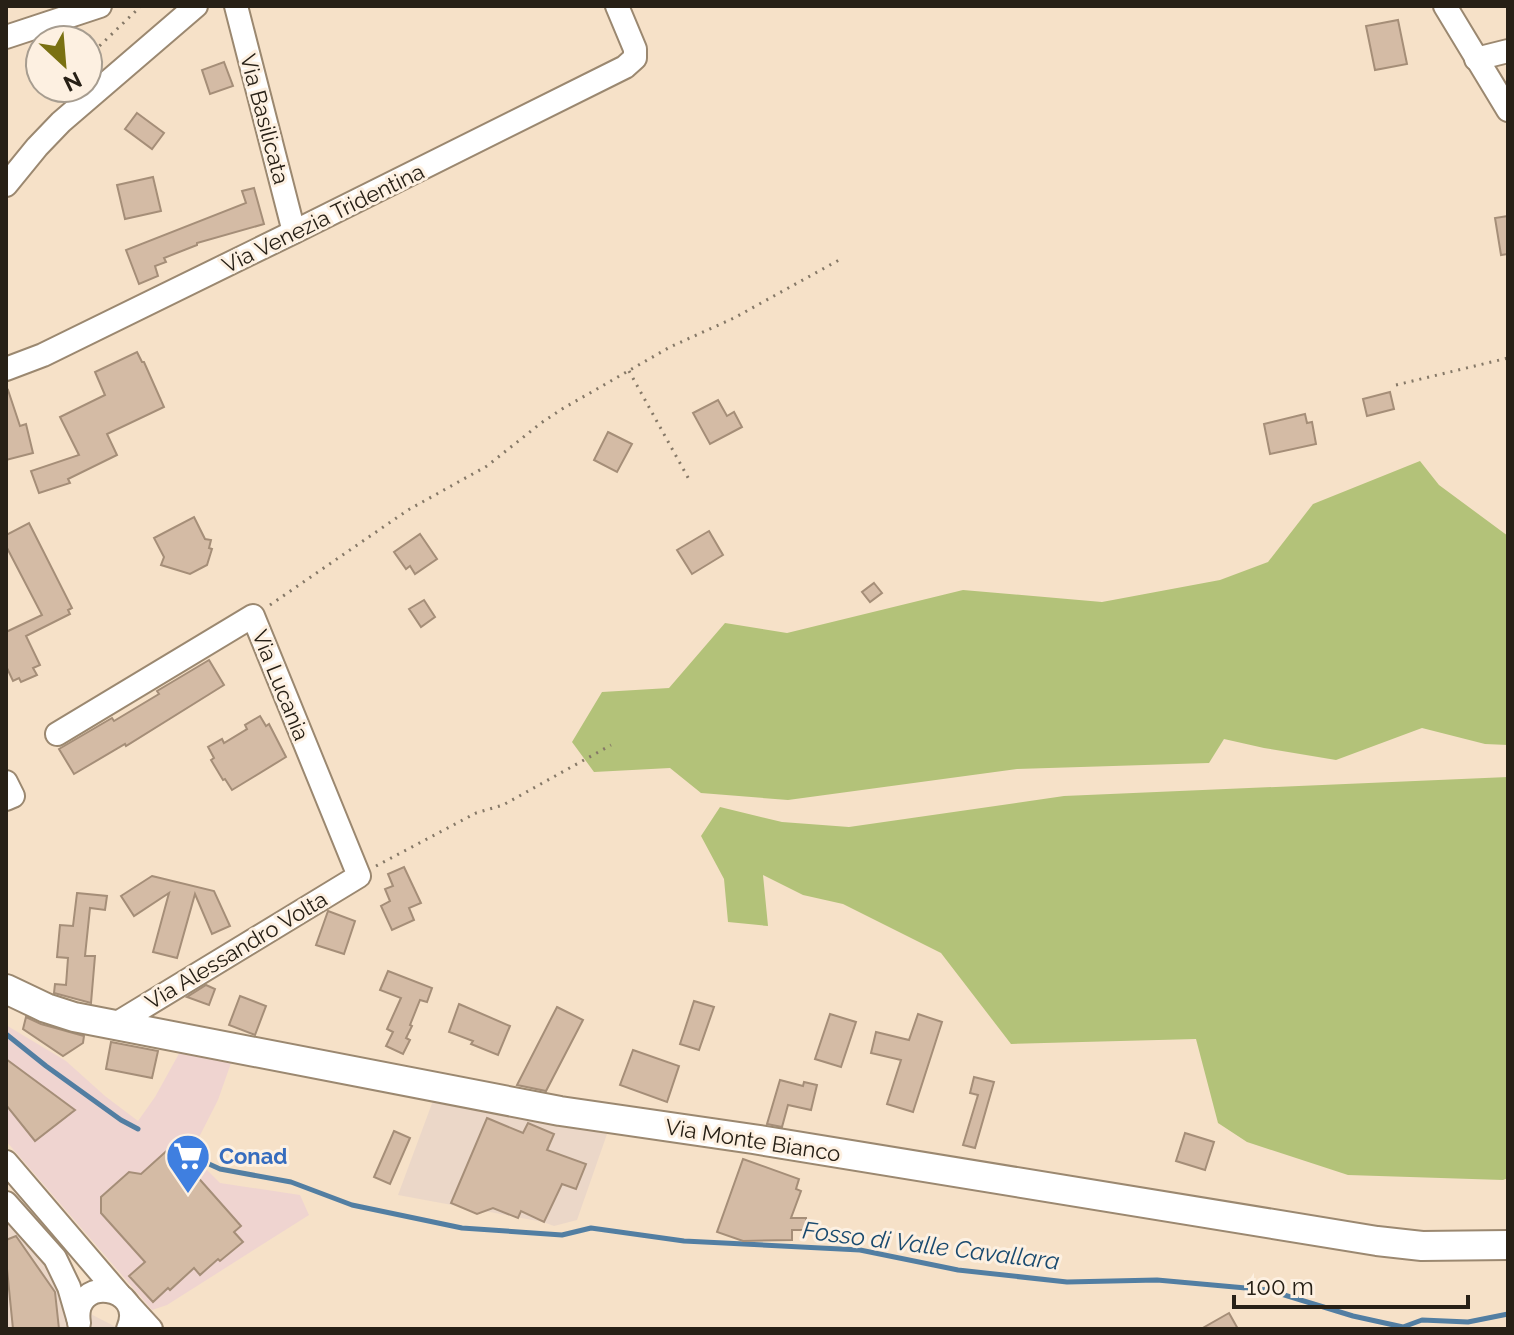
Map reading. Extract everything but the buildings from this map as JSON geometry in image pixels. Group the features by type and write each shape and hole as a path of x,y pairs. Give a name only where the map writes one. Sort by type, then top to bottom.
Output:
{"main road":[{"name":"Via Monte Bianco","path":"6,989 56,1012 114,1025 560,1111 753,1139 1341,1236 1422,1246 1508,1245"}],"street":[{"path":"6,37 100,6"},
{"path":"6,185 69,114 196,6"},
{"name":"Via Basilicata","path":"236,6 294,232"},
{"name":"Via Venezia Tridentina","path":"6,369 43,355 625,67 635,58 635,49 617,6"},
{"path":"1445,6 1508,110"},
{"path":"1476,59 1508,51"},
{"name":"Via Lucania","path":"57,734 253,616 359,876"},
{"path":"6,782 13,796 6,799"},
{"name":"Via Alessandro Volta","path":"114,1025 359,876"},
{"path":"6,1162 151,1329"},
{"path":"6,1203 59,1265 80,1323"},
{"path":"80,1323 82,1302 103,1290 124,1300 131,1314 128,1329"}],"path":[{"path":"104,42 141,6"},
{"path":"253,616 408,510 487,466 562,409 670,347 734,318 839,260"},
{"path":"1396,385 1508,358"},
{"path":"629,371 691,483"},
{"path":"359,876 476,813 503,805 611,745"}],"shaded area":[{"path":"6,1025 66,1061 138,1121 181,1050 231,1063 218,1100 193,1149 203,1166 220,1183 300,1195 309,1215 167,1305 152,1310 6,1141"},
{"path":"434,1098 607,1134 577,1220 554,1226 398,1195"},
{"path":"6,1217 40,1253 67,1302 120,1329 6,1329"}],"green space":[{"path":"1420,461 1439,485 1508,536 1508,745 1485,744 1422,728 1336,760 1224,739 1209,763 1017,769 788,800 701,793 670,768 594,772 572,742 602,692 669,688 725,623 787,633 963,590 1102,602 1220,580 1268,562 1313,504"},
{"path":"1508,777 1508,1178 1503,1180 1348,1175 1247,1142 1218,1123 1196,1039 1011,1044 941,953 843,904 803,895 763,875 768,926 728,922 724,879 701,836 720,807 782,822 849,827 1064,796"}],"waterway":[{"name":"Fosso di Valle Cavallara","path":"6,1034 121,1120 138,1129"},
{"name":"Fosso di Valle Cavallara","path":"209,1164 220,1169 291,1182 352,1205 462,1228 562,1235 591,1228 684,1241 860,1250 958,1270 1067,1282 1157,1280 1268,1290 1353,1316 1403,1327 1422,1320 1468,1322 1508,1314"}],"place":[{"name":"Conad","path":"188,1195"}]}
